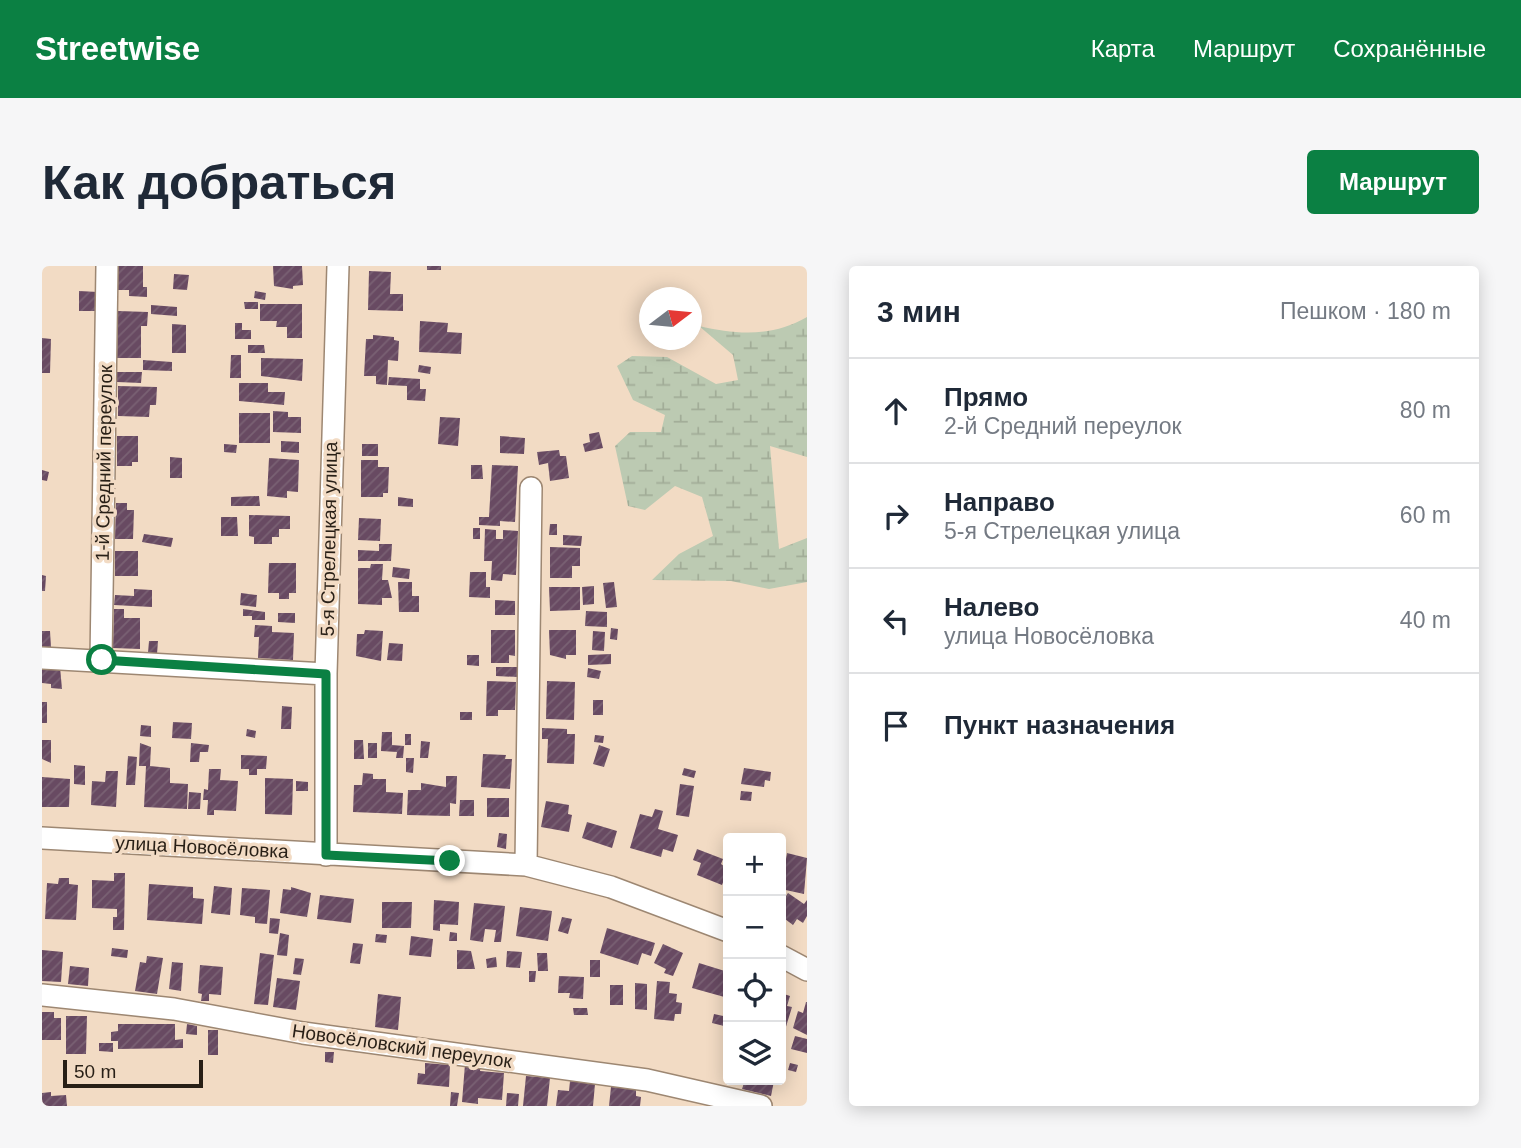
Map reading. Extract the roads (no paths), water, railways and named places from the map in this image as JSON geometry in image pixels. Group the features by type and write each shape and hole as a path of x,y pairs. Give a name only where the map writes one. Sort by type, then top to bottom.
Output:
{"street":[{"name":"1-й Средний переулок","path":"102,660 107,266"},
{"name":"5-я Стрелецкая улица","path":"326,855 326,674 338,266"},
{"path":"526,865 531,488"},
{"path":"42,657 326,674"},
{"name":"улица Новосёловка","path":"42,838 526,865 611,887 723,929"},
{"path":"786,959 807,970"},
{"name":"Новосёловский переулок","path":"42,995 174,1009 303,1033 647,1080 761,1106"}]}
